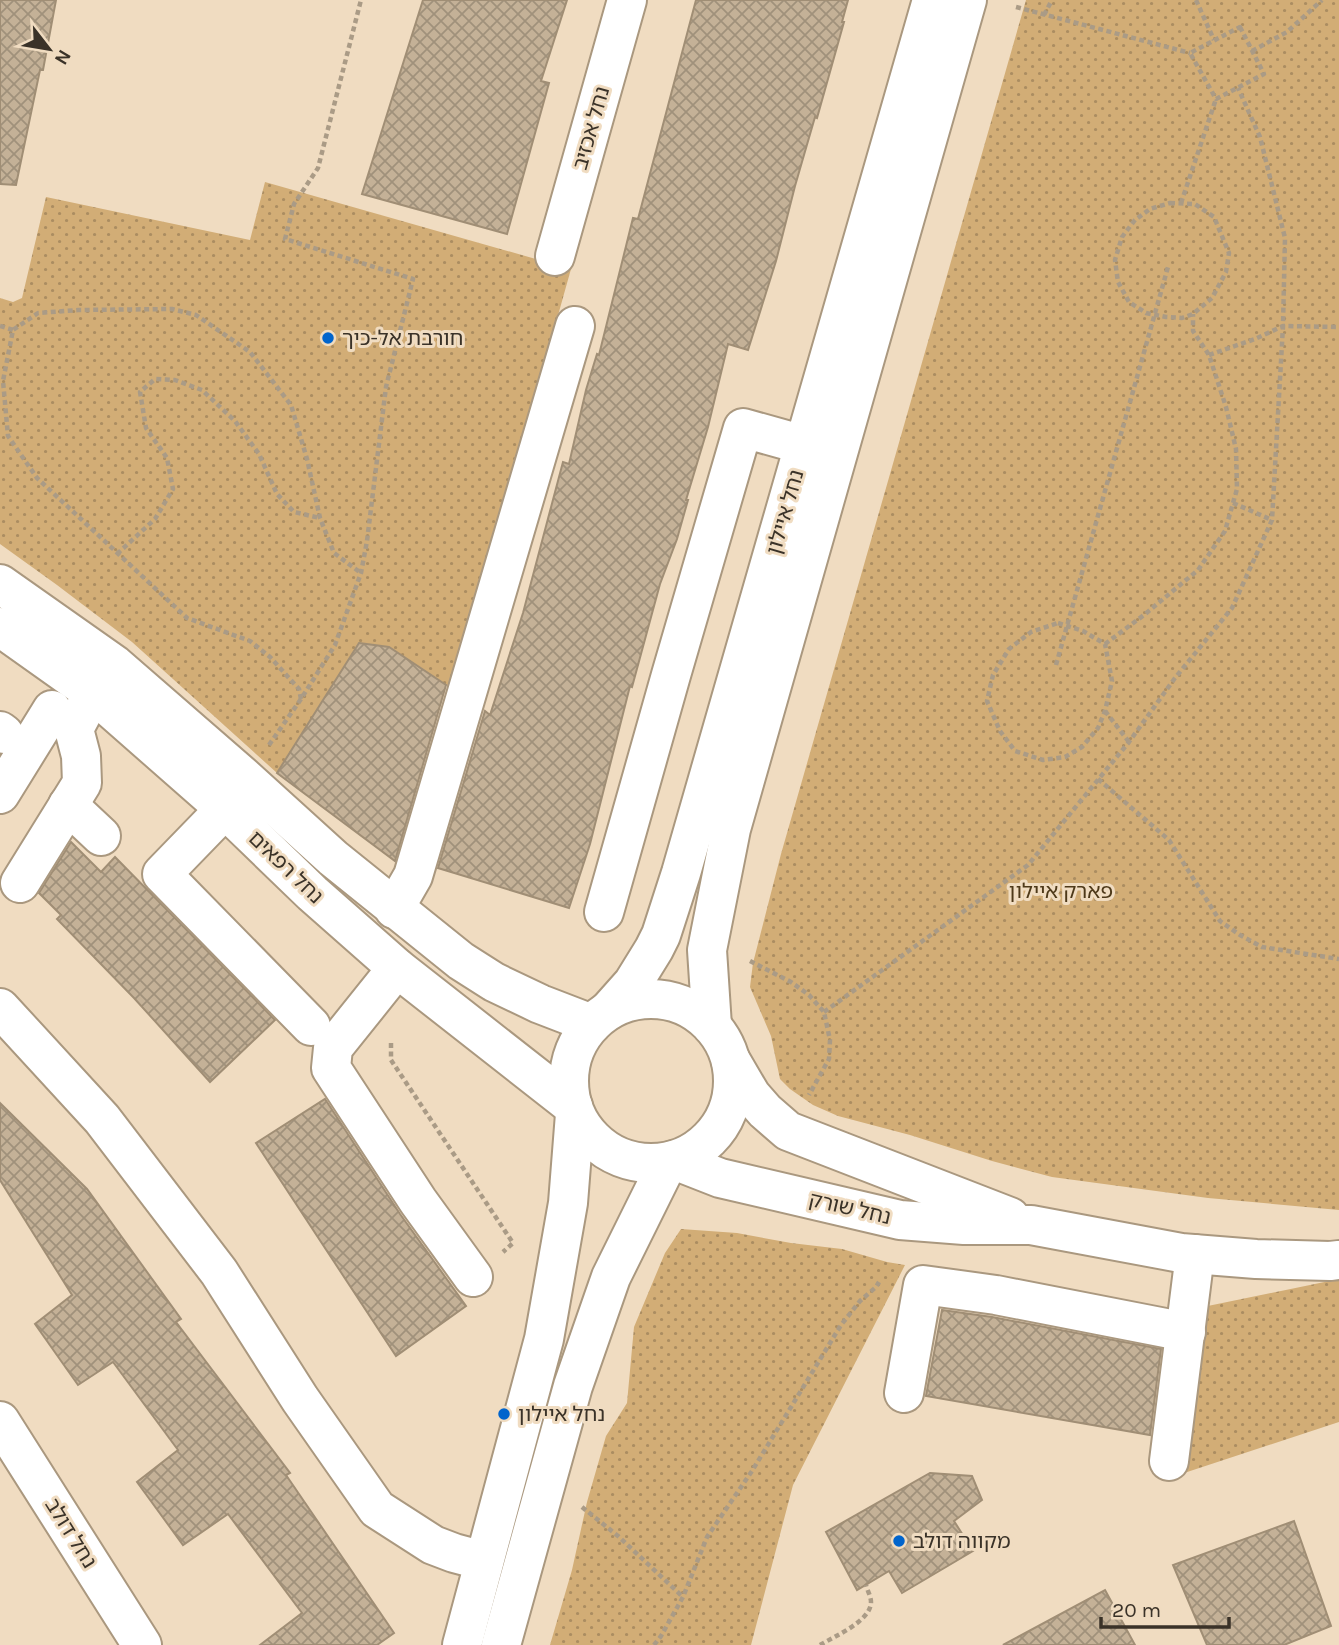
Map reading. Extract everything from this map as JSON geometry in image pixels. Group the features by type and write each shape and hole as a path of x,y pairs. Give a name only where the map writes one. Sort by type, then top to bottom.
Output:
{"street":[{"name":"נחל אכזיב","path":"555,256 627,0"},
{"name":"נחל איילון","path":"600,1017 633,983 662,935 932,0"},
{"name":"נחל איילון","path":"712,1026 707,950 731,829 967,0"},
{"path":"394,909 413,876 575,326"},
{"path":"604,912 743,428 804,445"},
{"name":"נחל רפאים","path":"0,584 116,665 333,858 461,961 494,982 540,1004 600,1017"},
{"name":"נחל רפאים","path":"0,627 93,692 225,808 312,893 397,968 574,1110"},
{"path":"20,883 82,783 81,757 74,729 93,692"},
{"path":"0,794 52,710"},
{"path":"68,805 101,836"},
{"path":"225,808 162,874 311,1026"},
{"path":"397,968 333,1048 331,1068 418,1201 473,1277"},
{"path":"462,1645 544,1339 568,1203 574,1110 569,1084 571,1062 580,1040 600,1017 635,1000 659,998 691,1008 712,1026 724,1042 733,1070 733,1093 727,1114 713,1135 692,1152 671,1161 637,1162 612,1154 587,1132 574,1110"},
{"path":"0,1009 102,1119 219,1272 300,1399 377,1509 433,1545 484,1562"},
{"name":"נחל שורק","path":"731,1061 751,1095 788,1131 1031,1225"},
{"path":"501,1645 573,1386 594,1325 611,1277 671,1161"},
{"name":"נחל שורק","path":"671,1161 720,1178 900,1220 964,1225 1031,1225 1195,1254 1256,1259 1339,1260"},
{"path":"1169,1461 1195,1254"},
{"path":"904,1393 923,1284 996,1295 1186,1332"},
{"name":"נחל דולב","path":"0,1421 11,1464 142,1645"}],"path":[{"path":"264,752 335,645 361,573 386,387 413,279 285,239 294,204 318,168 361,0"},
{"path":"1044,15 1052,0"},
{"path":"1196,0 1214,40"},
{"path":"1252,51 1287,32 1322,0"},
{"path":"1016,7 1190,53 1240,27 1264,74 1216,99 1181,203"},
{"path":"1190,53 1216,99"},
{"path":"824,1012 1028,865 1129,742 1175,678 1232,608 1272,520 1285,238 1260,137 1238,88"},
{"path":"1170,203 1195,204 1213,217 1229,253 1226,272 1212,298 1193,314 1182,318 1146,313 1129,302 1118,282 1115,260 1122,237 1135,220 1150,209 1170,203"},
{"path":"1056,665 1168,267"},
{"path":"301,699 299,689 271,657 250,641 187,618 37,478 8,436 3,381 13,330 38,313 172,309 197,315 250,352 291,405 320,518 334,553 361,573"},
{"path":"1105,644 1198,570 1225,531 1237,489 1236,449 1226,407 1209,355 1193,331 1193,314"},
{"path":"0,326 13,330"},
{"path":"1209,355 1283,326 1339,327"},
{"path":"117,554 155,519 173,489 167,458 146,428 140,392 155,379 175,380 202,390 235,421 259,454 277,494 294,512 320,518"},
{"path":"1233,503 1272,520"},
{"path":"1058,623 1083,631 1105,644 1112,681 1105,711 1098,728 1082,747 1065,757 1043,760 1015,751 999,731 987,701 993,675 1009,649 1031,632 1058,623"},
{"path":"1105,711 1129,742"},
{"path":"1098,779 1169,840 1220,920 1240,935 1262,947 1339,959"},
{"path":"742,958 791,982 809,995 824,1012 830,1040 829,1059 807,1100"},
{"path":"391,1036 391,1060 513,1243 473,1277"},
{"path":"654,1645 684,1597 707,1537 752,1471 841,1325 881,1279"},
{"path":"578,1503 684,1597"},
{"path":"820,1645 863,1619 869,1612 871,1600 866,1585"}],"green space":[{"name":"פארק איילון","path":"1026,0 1339,0 1339,1210 1208,1198 1052,1177 838,1116 813,1105 780,1079 771,1036 750,987 753,963 781,854"},
{"path":"265,182 571,269 453,690 389,647 359,643 277,773 132,642 0,544 0,298 13,302 22,298 46,197 250,240"},
{"path":"681,1229 737,1233 842,1249 905,1265 793,1485 751,1645 550,1645 606,1436 627,1403 634,1327 665,1253"},
{"path":"1339,1279 1339,1422 1169,1478 1198,1308"}],"building":[{"path":"0,0 56,0 16,185 0,184"},
{"path":"423,0 567,0 541,81 549,83 507,234 362,194"},
{"path":"696,0 848,0 817,118 815,117 776,261 748,350 728,344 688,500 660,584 632,687 630,686 590,844 569,908 438,868 485,711 490,715 523,613 563,462 569,464 586,390 597,354 599,355 633,218 638,219"},
{"path":"359,643 389,647 446,685 395,861 277,773"},
{"path":"71,842 101,872 115,857 275,1020 210,1082 57,919 61,915 39,893"},
{"path":"325,1099 400,1214 466,1306 396,1356 256,1143"},
{"path":"0,1103 87,1189 181,1319 176,1322 290,1473 286,1475 394,1633 377,1645 260,1645 302,1613 228,1514 183,1545 137,1482 178,1450 113,1362 78,1385 35,1324 72,1295 0,1180"},
{"path":"942,1310 1161,1349 1150,1435 926,1396"},
{"name":"מקווה דולב","path":"930,1473 972,1476 982,1500 954,1521 973,1551 902,1593 889,1571 857,1590 826,1532"},
{"path":"1294,1521 1331,1626 1284,1645 1207,1645 1173,1565"},
{"path":"1105,1590 1135,1645 1003,1645"}],"place":[{"name":"חורבת אל-כיך","path":"328,338"},
{"name":"נחל איילון","path":"504,1414"},
{"name":"מקווה דולב","path":"899,1541"}]}
